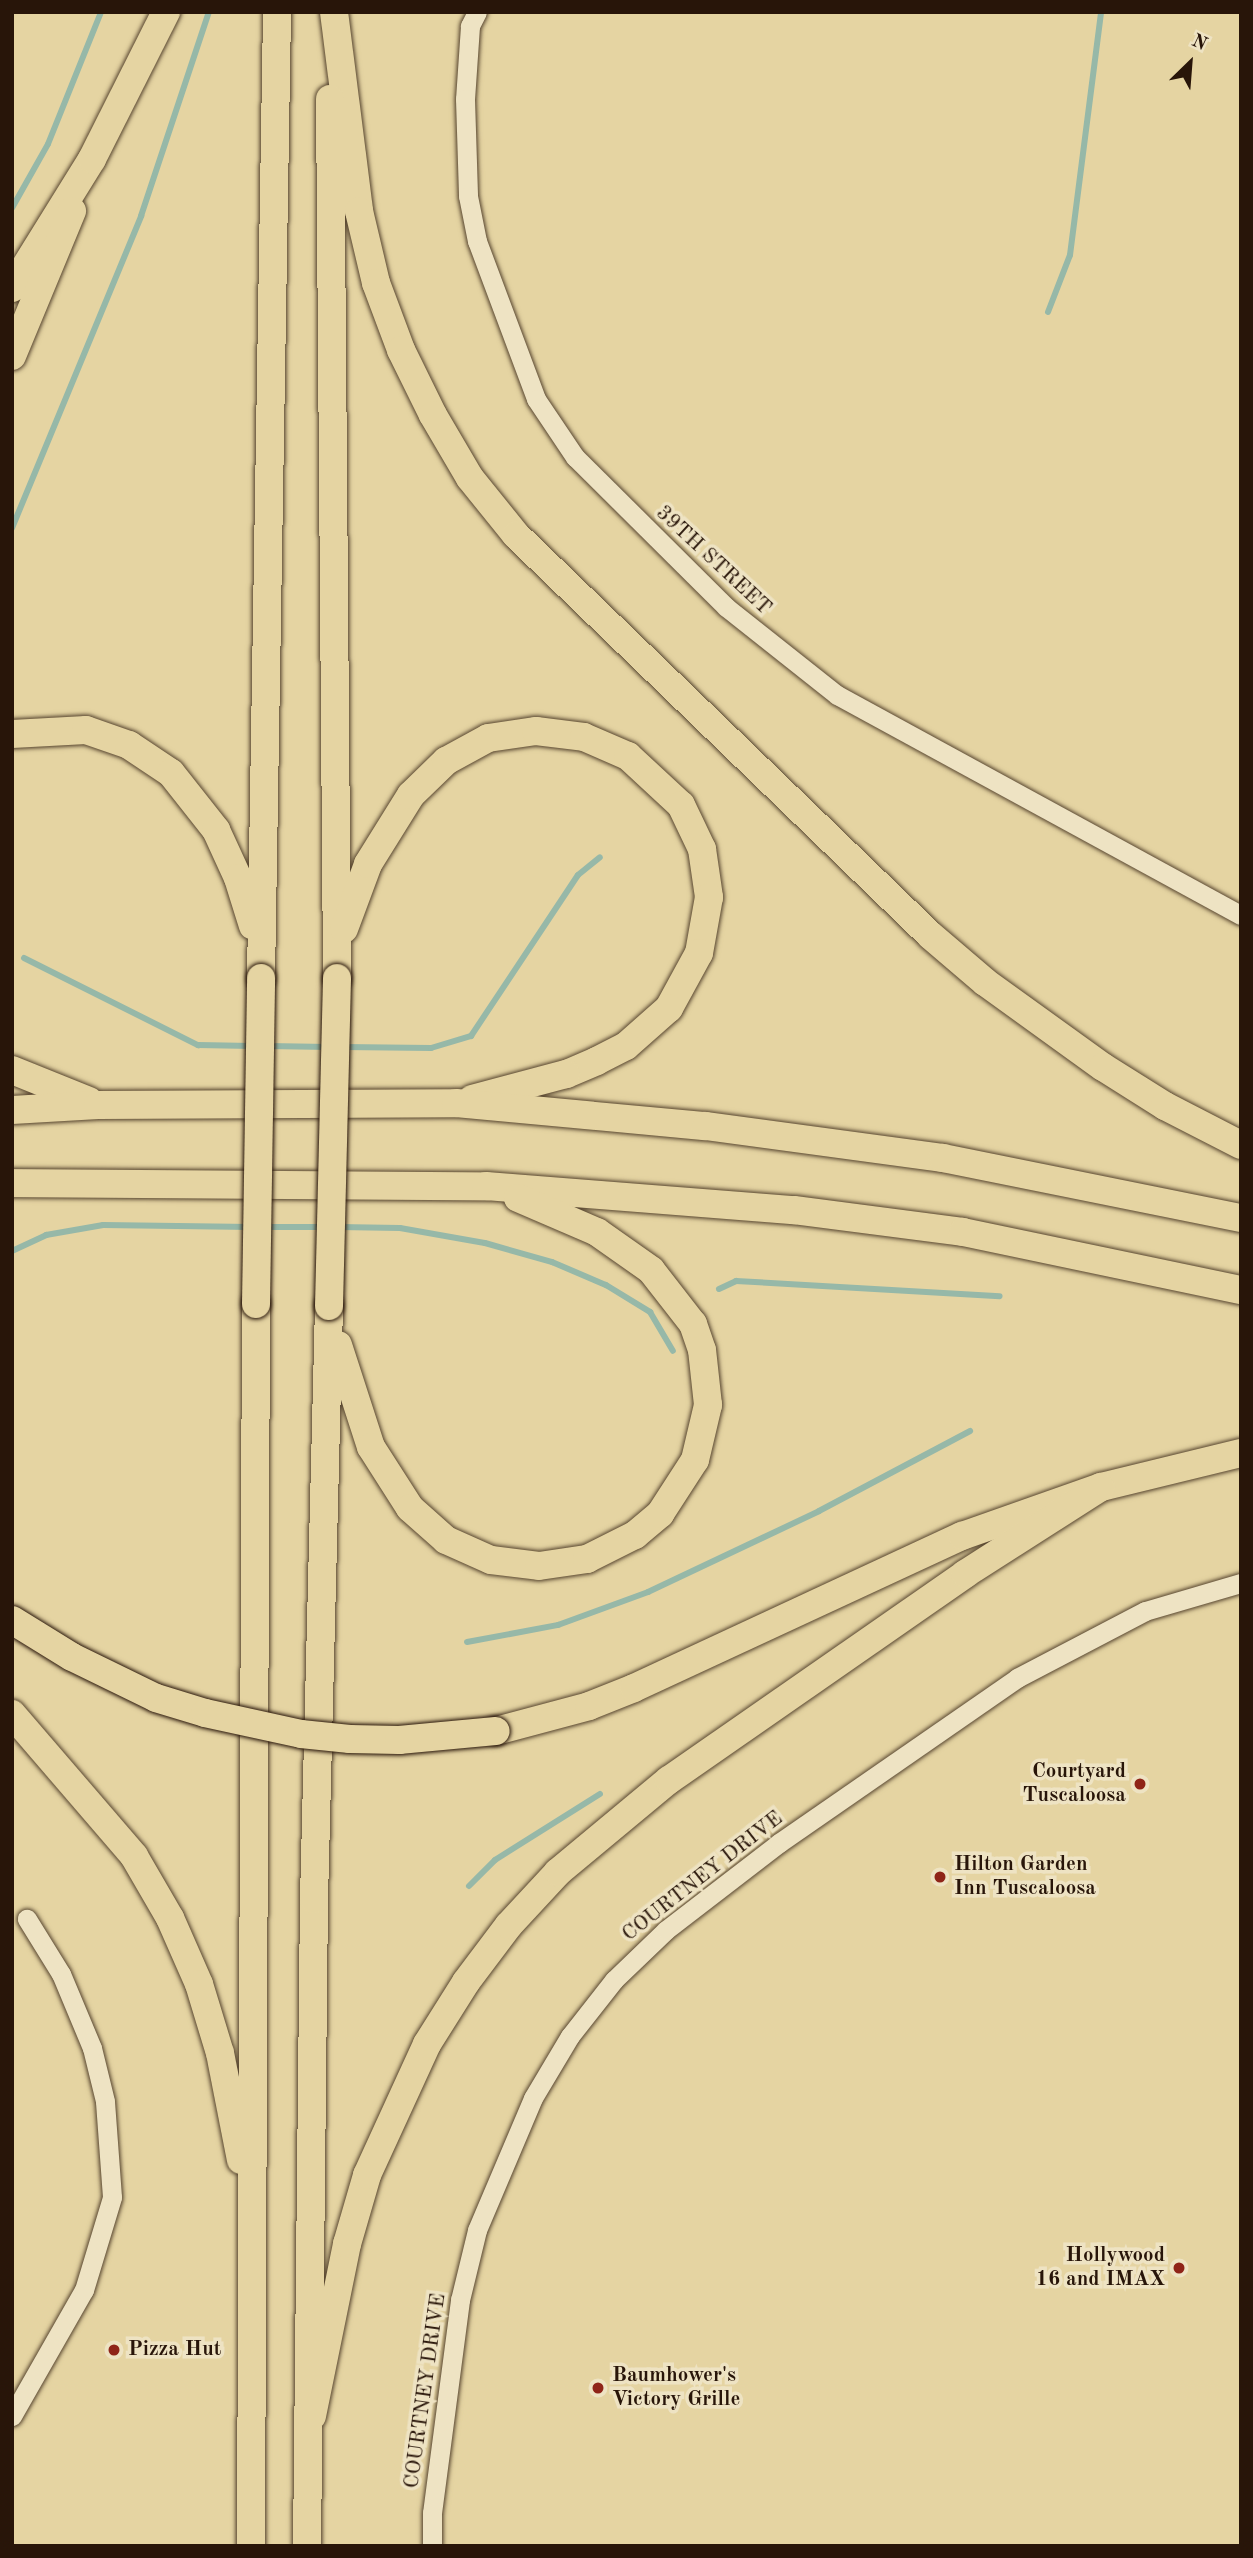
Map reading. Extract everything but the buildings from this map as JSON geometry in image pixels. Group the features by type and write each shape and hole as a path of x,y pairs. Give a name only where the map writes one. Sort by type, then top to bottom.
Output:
{"highway":[{"path":"12,356 92,159 166,12"},
{"path":"251,2546 256,1304 276,12"},
{"path":"307,2546 312,2416 314,1899 338,945 333,12"},
{"path":"333,12 359,211 376,283 401,349 433,415 470,478 516,535 890,897 985,982 1102,1066 1165,1106 1241,1145"},
{"path":"12,288 92,159"},
{"path":"12,734 62,728 108,737 150,757 188,790 216,830 239,878 250,910 261,978"},
{"path":"338,945 368,864 411,795 446,761 488,738 536,731 584,737 628,756 681,805 702,849 709,897 699,953 669,1008 626,1046 597,1061 566,1074 456,1103"},
{"path":"12,1070 98,1105"},
{"path":"12,1110 98,1105 456,1103 706,1126 943,1158 1241,1218"},
{"path":"12,1183 486,1186 794,1210 963,1232 1241,1290"},
{"path":"329,1306 361,1425 395,1489 426,1525 467,1552 539,1566 587,1559 635,1535 660,1514 680,1488 705,1429 708,1377 693,1324 674,1295 629,1253 559,1213 486,1186"},
{"path":"12,1620 72,1657 156,1698 217,1715 301,1734 350,1739 398,1740 496,1731 589,1706 723,1649 962,1536 1101,1487 1241,1453"},
{"path":"312,2416 347,2244 368,2175 427,2044 466,1982 509,1925 594,1840 669,1780 965,1574 1101,1487"},
{"path":"12,1714 126,1846 170,1918 198,1984 220,2053 253,2223"}],"street":[{"name":"39TH STREET","path":"477,12 470,26 465,99 468,196 477,241 536,399 575,457 726,607 837,695 1241,915"},
{"name":"COURTNEY DRIVE","path":"432,2546 432,2513 460,2300 477,2230 533,2098 570,2036 614,1980 666,1930 779,1843 1017,1678 1145,1611 1241,1583"},
{"path":"12,2416 84,2290 112,2197 105,2101 92,2048 61,1974 27,1919"}],"waterway":[{"path":"12,208 48,144 101,12"},
{"path":"12,528 141,216 209,12"},
{"path":"1048,312 1070,255 1101,12"},
{"path":"344,1047 431,1048 471,1036 578,875 600,857"},
{"path":"24,958 198,1045 252,1046"},
{"path":"267,1046 329,1047"},
{"path":"12,1251 46,1235 103,1225 251,1227"},
{"path":"265,1227 324,1227"},
{"path":"339,1227 400,1228 485,1243 552,1262 606,1285 650,1312 673,1351"},
{"path":"719,1289 736,1281 1000,1296"},
{"path":"467,1642 558,1625 648,1592 819,1511 970,1431"},
{"path":"469,1886 495,1860 600,1794"}],"place":[{"name":"Courtyard Tuscaloosa","path":"1140,1784"},
{"name":"Hilton Garden Inn Tuscaloosa","path":"940,1877"},
{"name":"Hollywood 16 and IMAX","path":"1179,2268"},
{"name":"Pizza Hut","path":"114,2350"},
{"name":"Baumhower's Victory Grille","path":"598,2388"}]}
